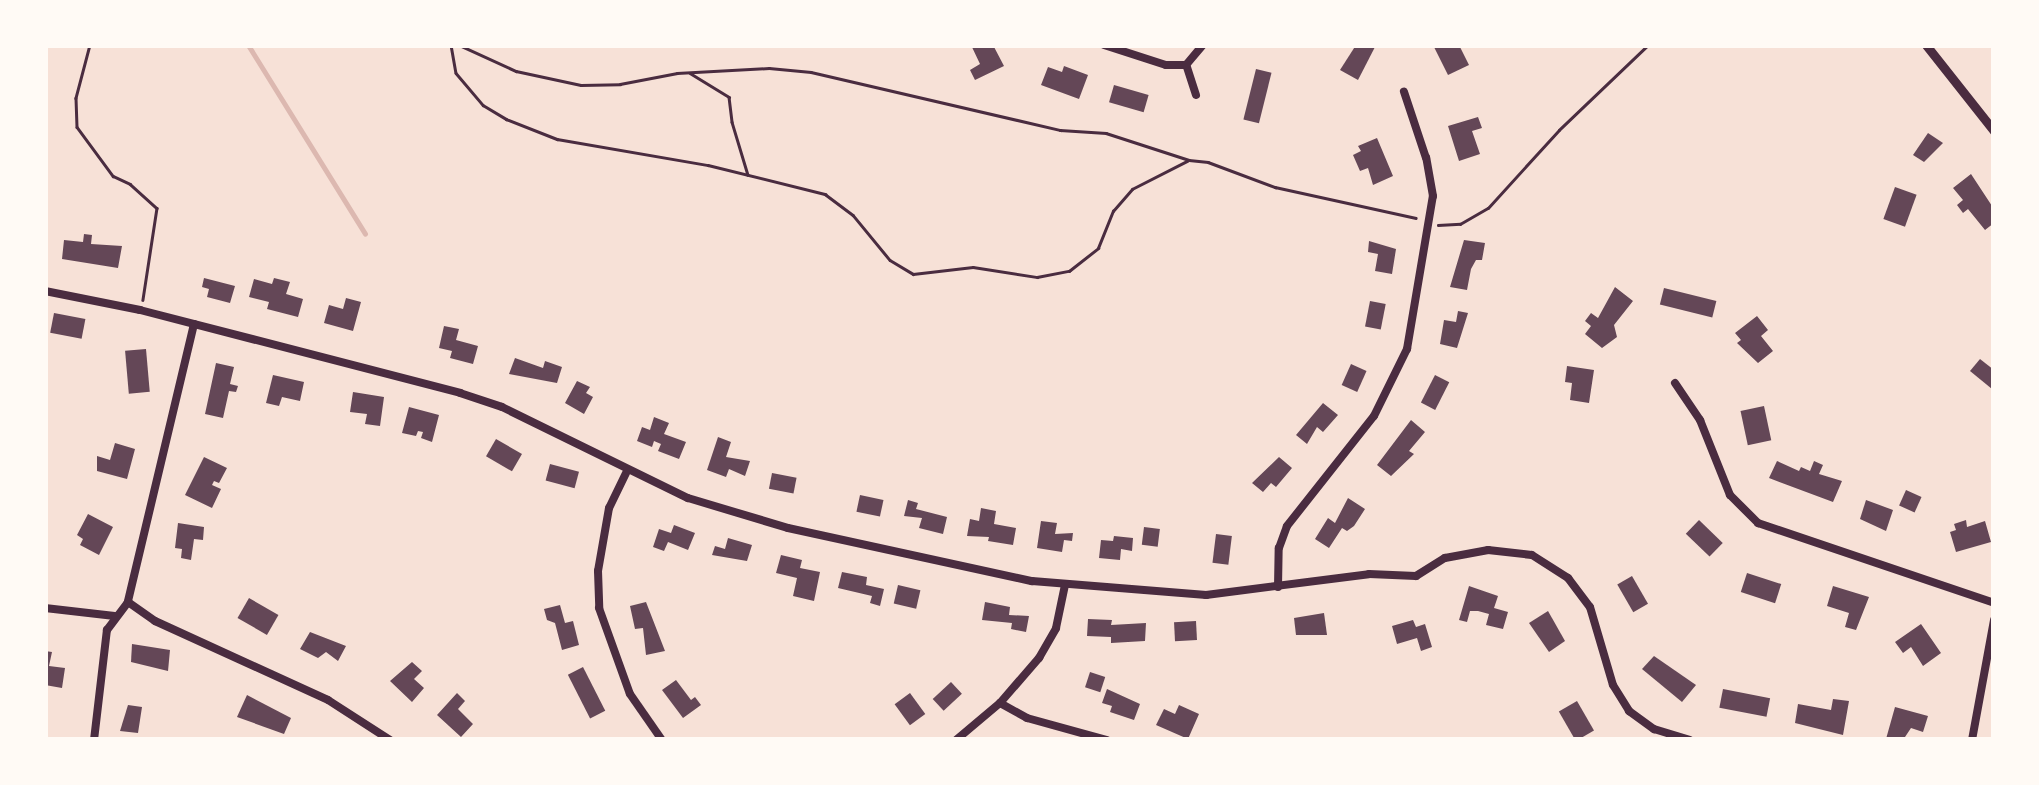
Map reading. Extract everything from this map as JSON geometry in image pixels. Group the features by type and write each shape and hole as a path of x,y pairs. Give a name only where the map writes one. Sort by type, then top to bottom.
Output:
{"street":[{"path":"1104,45 1166,65 1186,65"},
{"path":"1186,65 1202,45"},
{"path":"1926,45 1994,131"},
{"path":"1186,65 1196,95"},
{"path":"1278,587 1279,548 1286,526 1374,416 1395,380 1409,338 1431,224 1432,178 1404,92"},
{"path":"45,291 140,310 489,402 688,498 788,528 943,564 1066,585 1185,596 1369,574 1416,576 1439,560 1478,551 1532,555 1568,578 1590,606 1610,678 1629,711 1654,729 1689,740"},
{"path":"94,740 103,653 115,616 128,602 194,324"},
{"path":"1675,384 1700,420 1730,495 1758,523 1994,604"},
{"path":"627,471 609,508 598,571 599,608 630,694 662,740"},
{"path":"956,740 1000,704 1051,637 1066,585"},
{"path":"128,602 154,621 328,700 390,740"},
{"path":"45,608 115,616"},
{"path":"1972,740 1994,620"},
{"path":"1000,704 1039,722 1107,740"}],"path":[{"path":"90,45 76,98 77,127 113,176 130,184 157,208 140,310"},
{"path":"451,45 456,72 482,106 506,120 556,139 708,165 825,194 841,204 890,260 913,274 973,267 1054,277 1088,260 1113,211 1132,189 1168,175 1188,160"},
{"path":"459,45 516,71 581,85 769,68 811,72 1060,130 1106,133 1188,160 1208,162 1275,187 1350,200 1431,224 1460,224 1488,208 1560,130 1648,45"},
{"path":"690,73 730,98 732,122 749,176"}],"building":[{"path":"971,45 993,45 1004,66 975,80 970,70 980,64"},
{"path":"1356,45 1376,45 1358,80 1340,70"},
{"path":"1433,45 1459,45 1469,65 1448,75"},
{"path":"1064,66 1088,75 1079,99 1041,85 1048,67 1062,72"},
{"path":"1256,69 1272,73 1259,123 1243,119"},
{"path":"1114,85 1149,95 1144,112 1109,102"},
{"path":"1478,117 1482,128 1472,131 1480,154 1459,161 1448,126"},
{"path":"1928,133 1943,143 1924,162 1913,155"},
{"path":"1377,138 1393,176 1373,185 1368,168 1360,171 1353,155 1361,151 1358,146"},
{"path":"1971,174 1994,209 1994,223 1985,230 1968,209 1963,213 1957,205 1963,200 1953,188"},
{"path":"1895,187 1917,195 1905,227 1883,219"},
{"path":"84,234 92,235 91,244 122,246 118,268 62,259 64,240 83,242"},
{"path":"1464,240 1485,243 1482,260 1476,260 1471,269 1467,290 1450,287"},
{"path":"1369,241 1396,249 1392,274 1375,271 1378,254 1368,252"},
{"path":"204,278 235,286 230,303 207,297 209,289 202,287"},
{"path":"274,278 290,282 286,294 303,299 298,317 267,309 269,302 249,297 254,279 272,284"},
{"path":"1615,287 1633,301 1614,325 1617,337 1602,348 1585,334 1591,326 1585,321 1591,313 1598,318"},
{"path":"1664,288 1716,301 1712,318 1660,304"},
{"path":"346,298 361,302 353,331 324,323 329,305 343,309"},
{"path":"1370,301 1386,304 1381,330 1365,327"},
{"path":"1458,311 1468,313 1457,348 1440,344 1444,320 1456,322"},
{"path":"54,313 85,319 82,339 50,333"},
{"path":"1757,316 1768,330 1761,336 1773,351 1758,363 1737,343 1741,340 1735,333"},
{"path":"444,326 459,329 456,340 478,346 473,364 450,358 452,351 439,348"},
{"path":"146,349 150,392 129,394 125,351"},
{"path":"515,358 543,368 545,361 562,367 557,383 509,374"},
{"path":"1980,359 1994,370 1992,389 1970,371"},
{"path":"216,363 234,367 230,384 238,386 236,392 229,391 223,418 205,414"},
{"path":"1351,364 1367,371 1357,392 1342,385"},
{"path":"1567,366 1594,370 1589,403 1570,400 1572,383 1565,382"},
{"path":"273,375 304,382 300,401 282,397 279,406 266,403"},
{"path":"1435,375 1449,382 1435,410 1421,403"},
{"path":"577,381 590,387 586,393 593,397 584,414 565,403"},
{"path":"353,392 384,397 380,426 365,424 367,414 350,412"},
{"path":"1323,403 1338,415 1323,432 1317,427 1307,444 1296,435"},
{"path":"1764,406 1771,440 1748,445 1741,411"},
{"path":"409,407 439,415 432,442 421,438 423,432 418,431 416,436 402,433"},
{"path":"654,417 669,423 664,434 686,442 679,459 658,451 661,444 654,441 652,447 637,441 642,427 650,430"},
{"path":"1411,420 1425,432 1409,451 1414,454 1391,476 1377,465"},
{"path":"718,437 731,442 726,457 750,461 745,476 729,469 726,477 707,470"},
{"path":"496,439 522,454 512,471 486,456"},
{"path":"115,443 135,449 127,479 97,471 97,456 110,460"},
{"path":"204,457 227,468 219,483 214,481 212,485 221,489 212,508 185,495"},
{"path":"1279,457 1292,468 1276,487 1271,483 1263,492 1252,483"},
{"path":"1777,461 1799,471 1801,467 1810,471 1814,461 1823,465 1819,474 1842,481 1833,502 1769,478"},
{"path":"550,464 579,472 575,488 546,480"},
{"path":"772,473 797,478 793,493 769,489"},
{"path":"1906,490 1922,497 1915,512 1899,506"},
{"path":"860,495 883,500 880,517 856,512"},
{"path":"1348,498 1365,509 1354,526 1347,531 1342,528 1329,548 1315,539 1328,518 1335,523"},
{"path":"908,500 918,503 916,509 947,517 943,534 919,528 922,518 904,516"},
{"path":"1866,500 1893,510 1886,531 1860,519"},
{"path":"981,508 996,511 994,524 1016,528 1013,545 988,541 989,537 967,536 970,519 979,521"},
{"path":"88,514 113,527 99,555 80,545 83,539 77,535"},
{"path":"1699,520 1723,543 1710,557 1686,534"},
{"path":"1966,520 1967,527 1985,521 1991,542 1956,552 1950,532 1956,530 1954,524"},
{"path":"1041,521 1057,523 1055,534 1073,533 1072,541 1064,540 1062,552 1037,548"},
{"path":"178,523 204,527 203,540 194,539 191,560 181,558 182,549 175,548"},
{"path":"674,525 695,533 688,550 668,542 664,551 653,547 659,529 671,533"},
{"path":"1144,527 1160,529 1158,547 1142,545"},
{"path":"1216,534 1232,536 1228,565 1212,563"},
{"path":"1114,536 1133,538 1132,551 1121,549 1120,560 1099,558 1101,540 1113,541"},
{"path":"728,538 752,545 747,561 712,555 715,546 725,549"},
{"path":"781,555 802,560 800,568 820,572 814,601 793,596 797,578 776,573"},
{"path":"842,572 867,577 866,585 884,589 880,606 870,603 872,596 838,588"},
{"path":"1747,573 1781,584 1775,603 1741,592"},
{"path":"1632,576 1648,604 1633,612 1617,584"},
{"path":"898,585 920,590 916,609 894,604"},
{"path":"1469,586 1498,596 1494,608 1508,612 1503,629 1486,625 1489,614 1478,611 1470,611 1467,622 1459,620"},
{"path":"1833,586 1869,597 1856,630 1845,627 1849,613 1827,606"},
{"path":"249,598 278,615 267,635 238,618"},
{"path":"646,602 665,651 646,655 643,628 635,629 630,606"},
{"path":"985,602 1010,607 1009,615 1029,616 1026,632 1011,629 1012,623 982,620"},
{"path":"560,605 565,623 573,621 579,645 562,650 555,623 547,620 544,609"},
{"path":"1548,611 1565,641 1549,652 1529,623"},
{"path":"1324,613 1327,635 1296,635 1294,618"},
{"path":"1088,619 1112,620 1111,625 1146,623 1145,641 1111,643 1111,637 1087,636"},
{"path":"1413,620 1416,627 1425,624 1432,647 1421,651 1417,638 1397,644 1392,626"},
{"path":"1196,621 1197,640 1175,641 1174,622"},
{"path":"1921,624 1941,653 1923,666 1911,647 1903,653 1895,642"},
{"path":"310,632 346,646 338,661 326,652 318,658 300,649"},
{"path":"132,644 170,650 168,671 131,662"},
{"path":"45,651 52,652 49,666 65,668 62,688 45,685"},
{"path":"1654,656 1696,685 1682,702 1642,669"},
{"path":"412,662 422,671 414,679 424,688 412,702 390,681"},
{"path":"583,667 605,711 590,718 568,675"},
{"path":"1090,672 1105,677 1100,692 1085,687"},
{"path":"676,680 691,700 695,697 701,705 683,718 662,690"},
{"path":"951,682 962,694 944,711 933,699"},
{"path":"1107,689 1140,704 1134,720 1110,712 1112,706 1102,703"},
{"path":"1723,689 1770,698 1766,717 1719,708"},
{"path":"457,693 465,701 458,709 473,724 461,737 437,715"},
{"path":"910,693 925,714 910,725 895,704"},
{"path":"247,695 291,718 284,734 237,717"},
{"path":"1833,699 1849,701 1843,735 1795,723 1798,704 1831,710"},
{"path":"1577,701 1594,730 1575,740 1559,712"},
{"path":"128,705 142,707 138,733 120,731"},
{"path":"1179,705 1199,714 1188,739 1156,725 1164,709 1175,714"},
{"path":"1895,707 1928,716 1923,732 1911,728 1903,740 1886,739"}],"waterway":[{"path":"248,45 365,234"}]}
